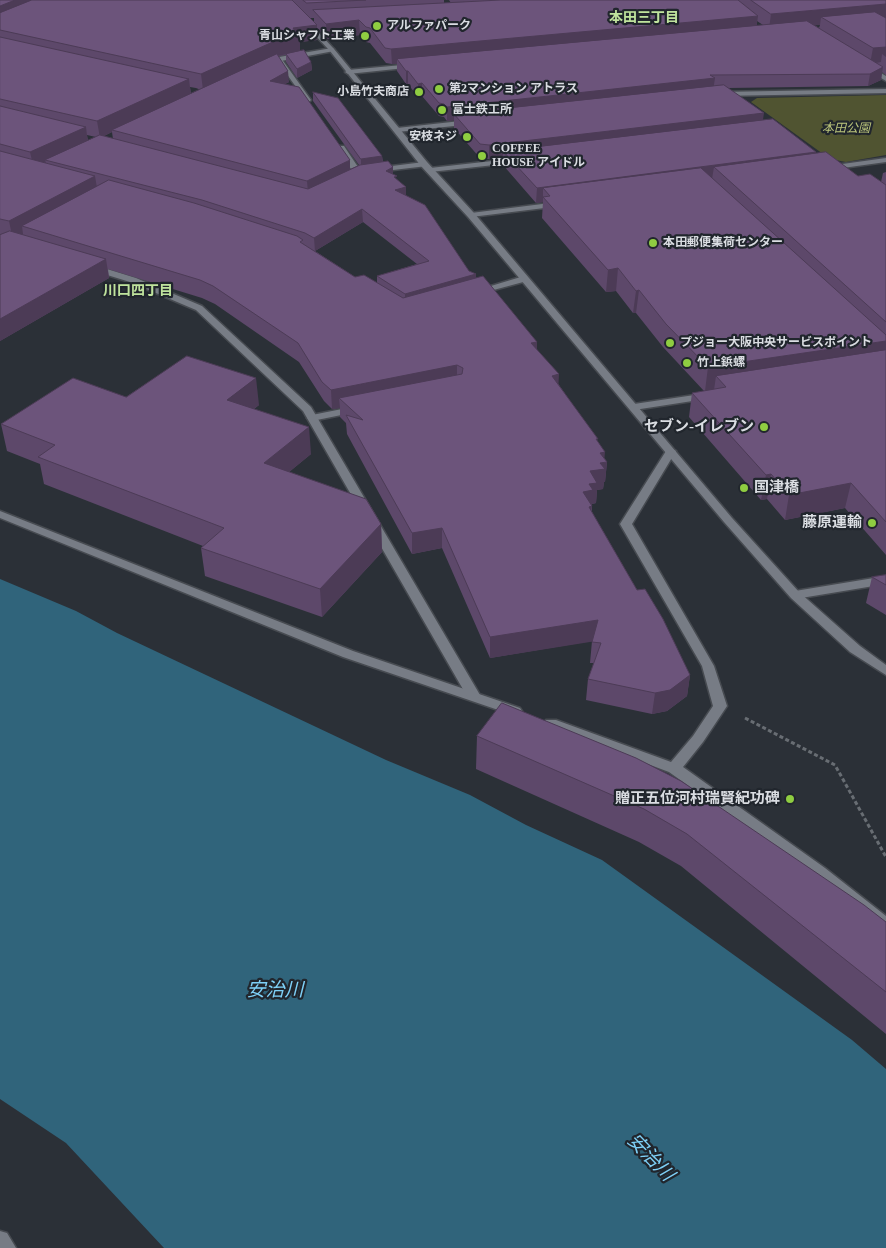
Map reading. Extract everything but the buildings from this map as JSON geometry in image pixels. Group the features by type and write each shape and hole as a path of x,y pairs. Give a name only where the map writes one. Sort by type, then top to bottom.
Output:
{"street":[{"path":"283,1 309,22 427,167 471,216 672,451 728,520 794,595 849,643 886,670"},
{"path":"263,67 279,59 332,50"},
{"path":"279,59 313,108"},
{"path":"859,62 886,79"},
{"path":"348,72 416,66"},
{"path":"867,67 877,66"},
{"path":"711,95 731,93 886,91"},
{"path":"731,93 747,104"},
{"path":"397,130 475,121"},
{"path":"336,140 358,173"},
{"path":"350,177 358,173 527,159"},
{"path":"814,170 886,160"},
{"path":"826,162 841,173"},
{"path":"471,216 567,203"},
{"path":"87,266 133,280 199,308 307,409 473,695"},
{"path":"461,296 524,279"},
{"path":"634,407 721,394"},
{"path":"312,418 370,406"},
{"path":"672,451 626,524 708,666 720,706 698,739 674,768"},
{"path":"0,514 348,654 473,695 674,768 820,872 886,925"},
{"path":"794,595 886,580"},
{"path":"0,1240 6,1248"}],"path":[{"path":"720,706 835,765 886,857"}],"green space":[{"name":"本田公園","path":"886,95 886,155 846,162 830,159 751,102 757,98"}],"water":[{"name":"安治川","path":"0,579 76,611 117,633 386,760 470,795 526,825 602,860 852,1040 886,1069 886,1248 164,1248 66,1143 0,1099"}],"place":[{"name":"アルファパーク","path":"377,26"},
{"name":"青山シャフト工業","path":"365,36"},
{"name":"第2マンション アトラス","path":"439,89"},
{"name":"小島竹夫商店","path":"419,92"},
{"name":"富士鉄工所","path":"442,110"},
{"name":"安枝ネジ","path":"467,137"},
{"name":"COFFEE HOUSE アイドル","path":"482,156"},
{"name":"本田郵便集荷センター","path":"653,243"},
{"name":"プジョー大阪中央サービスポイント","path":"670,343"},
{"name":"竹上鋲螺","path":"687,363"},
{"name":"セブン-イレブン","path":"764,427"},
{"name":"国津橋","path":"744,488"},
{"name":"藤原運輸","path":"872,523"},
{"name":"贈正五位河村瑞賢紀功碑","path":"790,799"}],"district":[{"name":"本田三丁目","path":"644,18"},
{"name":"川口四丁目","path":"138,291"}]}
